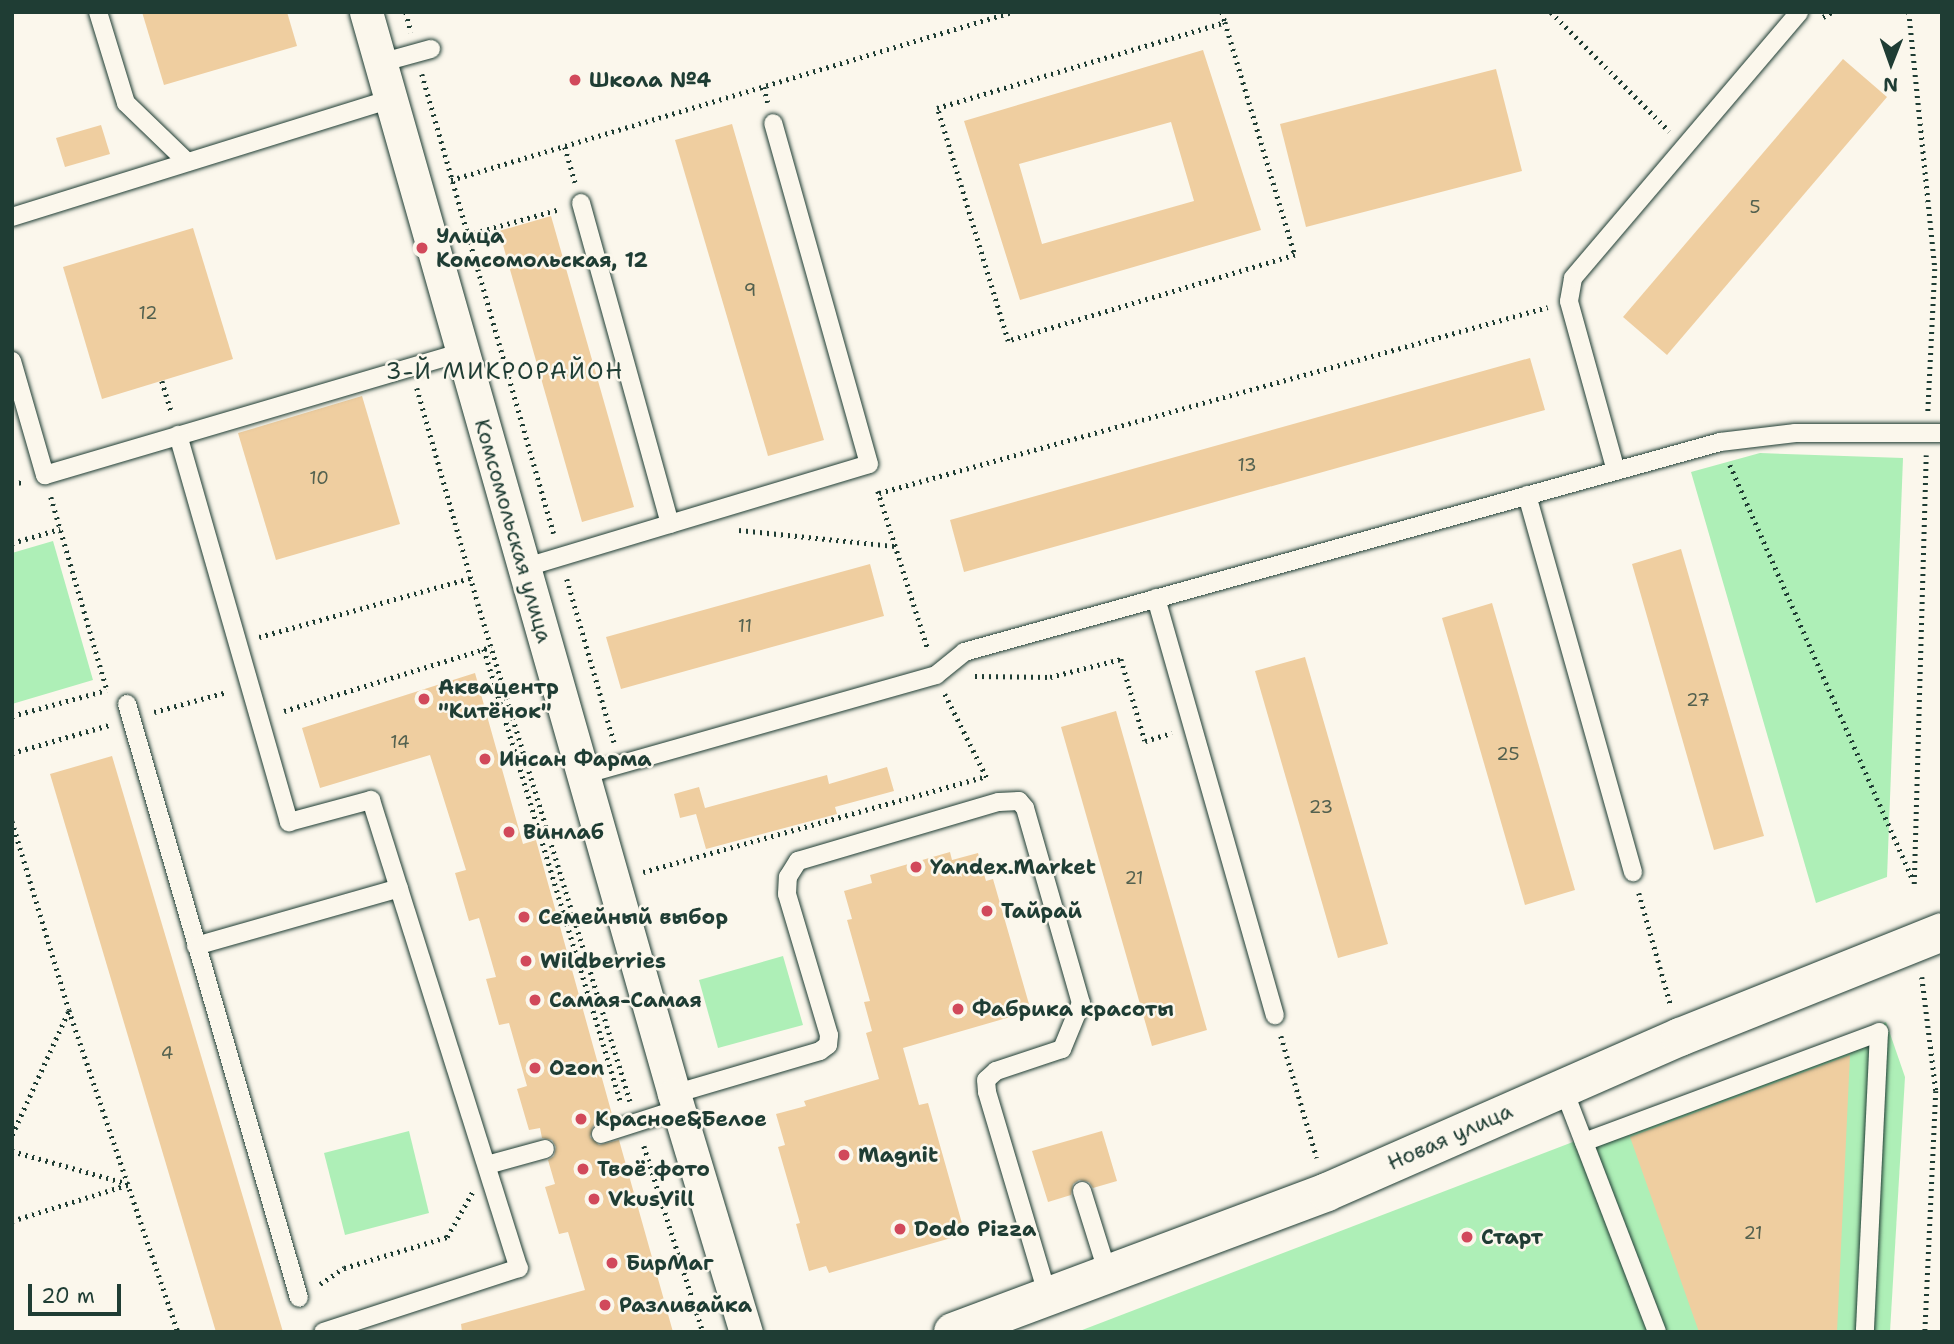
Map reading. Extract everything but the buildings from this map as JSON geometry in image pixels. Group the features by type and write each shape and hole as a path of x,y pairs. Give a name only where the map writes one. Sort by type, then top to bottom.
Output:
{"street":[{"name":"Комсомольская улица","path":"366,12 676,1102 746,1332"},
{"name":"Новая улица","path":"953,1332 1327,1192 1679,1037 1942,932"}],"lane":[{"path":"98,12 126,103 187,162"},
{"path":"1616,471 1569,301 1573,278 1684,146 1806,17"},
{"path":"380,63 424,50"},
{"path":"12,217 390,99"},
{"path":"523,568 877,461 773,123"},
{"path":"581,203 670,524"},
{"path":"12,361 45,475 462,352"},
{"path":"583,775 936,675 964,652 1720,442 1795,433 1934,433"},
{"path":"178,435 289,822 371,800 519,1268 323,1332"},
{"path":"1527,495 1633,872"},
{"path":"1156,598 1275,1015"},
{"path":"122,707 196,946 299,1298"},
{"path":"601,1134 631,1119 820,1051 828,1045 829,1035 787,894 788,877 798,861 999,802 1019,801 1025,808 1081,1003 1062,1049 996,1071 986,1080 987,1092 1048,1297"},
{"path":"196,946 399,888"},
{"path":"1584,1142 1659,1118 1879,1031 1865,1332"},
{"path":"1563,1088 1657,1332"},
{"path":"487,1164 545,1149"},
{"path":"1082,1191 1108,1274"}],"path":[{"path":"406,12 424,50 451,180 620,764"},
{"path":"451,180 1012,12"},
{"path":"1222,12 1295,255 1008,341 937,108 1225,22"},
{"path":"1551,12 1684,146"},
{"path":"1806,17 1832,12"},
{"path":"1720,442 1914,884 1934,433 1935,269 1909,12"},
{"path":"467,235 581,203 565,146"},
{"path":"878,493 1569,301"},
{"path":"411,367 631,1119"},
{"path":"162,381 178,435"},
{"path":"877,461 878,493 936,675 990,785"},
{"path":"45,475 107,690 122,707"},
{"path":"12,543 60,529"},
{"path":"736,530 895,545"},
{"path":"238,643 471,578"},
{"path":"12,753 122,707 250,686 275,679 284,711 491,647"},
{"path":"484,649 631,1119 703,1332"},
{"path":"936,675 1050,677 1121,659 1145,741 1192,727"},
{"path":"12,716 107,690"},
{"path":"639,873 986,776"},
{"path":"12,821 69,1010 178,1332"},
{"path":"1642,905 1665,982"},
{"path":"1922,972 1936,1091 1925,1332"},
{"path":"12,1135 69,1010"},
{"path":"1285,1052 1307,1127"},
{"path":"12,1151 130,1185"},
{"path":"12,1222 130,1185"},
{"path":"299,1298 344,1268 447,1237 470,1195"}],"green space":[{"path":"1760,453 1903,458 1887,877 1816,903 1691,472"},
{"path":"53,541 93,680 12,704 12,553"},
{"path":"783,956 803,1025 718,1048 699,980"},
{"path":"1886,1022 1905,1077 1890,1332 1077,1332"},
{"path":"409,1131 429,1213 345,1235 324,1153"}],"place":[{"name":"Школа №4","path":"575,80"},
{"name":"Улица Комсомольская, 12","path":"422,248"},
{"name":"Аквацентр \"Китёнок\"","path":"424,699"},
{"name":"Инсан Фарма","path":"485,759"},
{"name":"Винлаб","path":"509,832"},
{"name":"Yandex.Market","path":"916,867"},
{"name":"Тайрай","path":"987,911"},
{"name":"Семейный выбор","path":"524,917"},
{"name":"Wildberries","path":"526,961"},
{"name":"Самая-Самая","path":"535,1000"},
{"name":"Фабрика красоты","path":"958,1009"},
{"name":"Ozon","path":"535,1068"},
{"name":"Красное&Белое","path":"581,1119"},
{"name":"Magnit","path":"844,1155"},
{"name":"Твоё фото","path":"583,1169"},
{"name":"VkusVill","path":"594,1199"},
{"name":"Dodo Pizza","path":"900,1229"},
{"name":"Старт","path":"1467,1237"},
{"name":"БирМаг","path":"612,1263"},
{"name":"Разливайка","path":"605,1305"}],"district":[{"name":"3-Й МИКРОРАЙОН","path":"505,371"}]}
